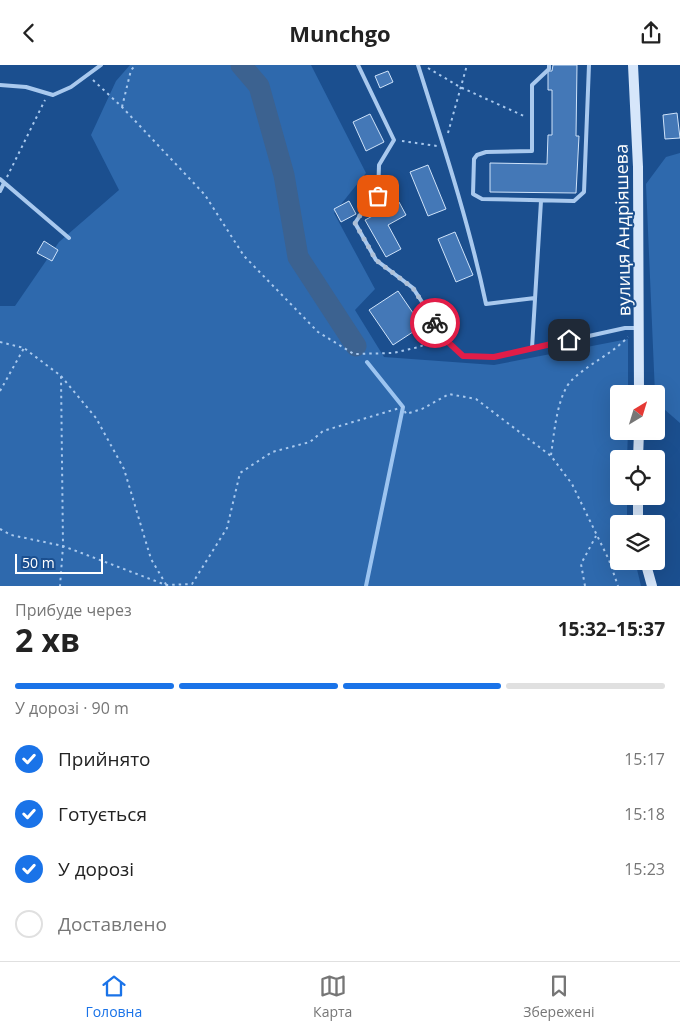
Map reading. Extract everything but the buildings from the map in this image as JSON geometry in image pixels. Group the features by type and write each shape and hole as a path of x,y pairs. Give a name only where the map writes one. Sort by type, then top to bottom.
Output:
{"street":[{"name":"вулиця Андріяшева","path":"633,65 638,167 639,385"},
{"path":"648,570 652,586"}],"lane":[{"path":"0,85 26,87 53,95 71,87 101,65"},
{"path":"358,65 394,140 379,165 378,196 363,211 355,223 376,260 413,288 444,337 463,356 494,357 629,328 640,328"},
{"path":"418,65 455,183 486,304 535,298"},
{"path":"549,65 549,69 532,85 530,118 532,151 486,152 477,155 474,159 473,194 482,199 574,201 584,192 589,65"},
{"path":"0,179 69,238"},
{"path":"0,191 4,183"},
{"path":"532,348 541,201"}],"path":[{"path":"122,107 131,70 136,65"},
{"path":"424,65 460,87 519,115 530,118"},
{"path":"87,75 122,107 205,195 244,257 318,332 354,354 393,353 420,347 444,337"},
{"path":"4,183 49,93"},
{"path":"551,456 558,408 571,380 618,347 629,336 629,328"},
{"path":"0,342 24,348 61,376 96,418 124,469 151,559 166,585"},
{"path":"0,391 24,348"},
{"path":"60,586 63,546 61,376"},
{"path":"0,529 11,535 63,546 166,585 192,585 227,528 240,473 272,452 310,442 323,431 403,407 406,414 422,409 448,393 476,399 551,456 572,484 609,560 618,586"},
{"path":"585,586 581,564 596,536"}],"shaded area":[{"path":"130,65 311,65 366,173 334,213 375,289 355,310 384,357 494,365 628,339 628,385 610,385 610,440 628,440 627,450 610,450 610,505 627,505 627,515 610,515 610,570 637,570 641,586 0,586 0,306 15,306 59,242 119,190 91,135 116,81"},
{"path":"680,153 680,423 665,410 665,385 655,385 646,184 666,157"}],"waterway":[{"path":"241,65 259,86 284,175 298,257 356,346"},
{"path":"366,586 403,407 367,362"}],"way so far":[{"path":"378,196 363,211 355,223 376,260 413,288 435,323"}],"route":[{"path":"435,323 448,342 463,356 494,357 569,340"}]}
